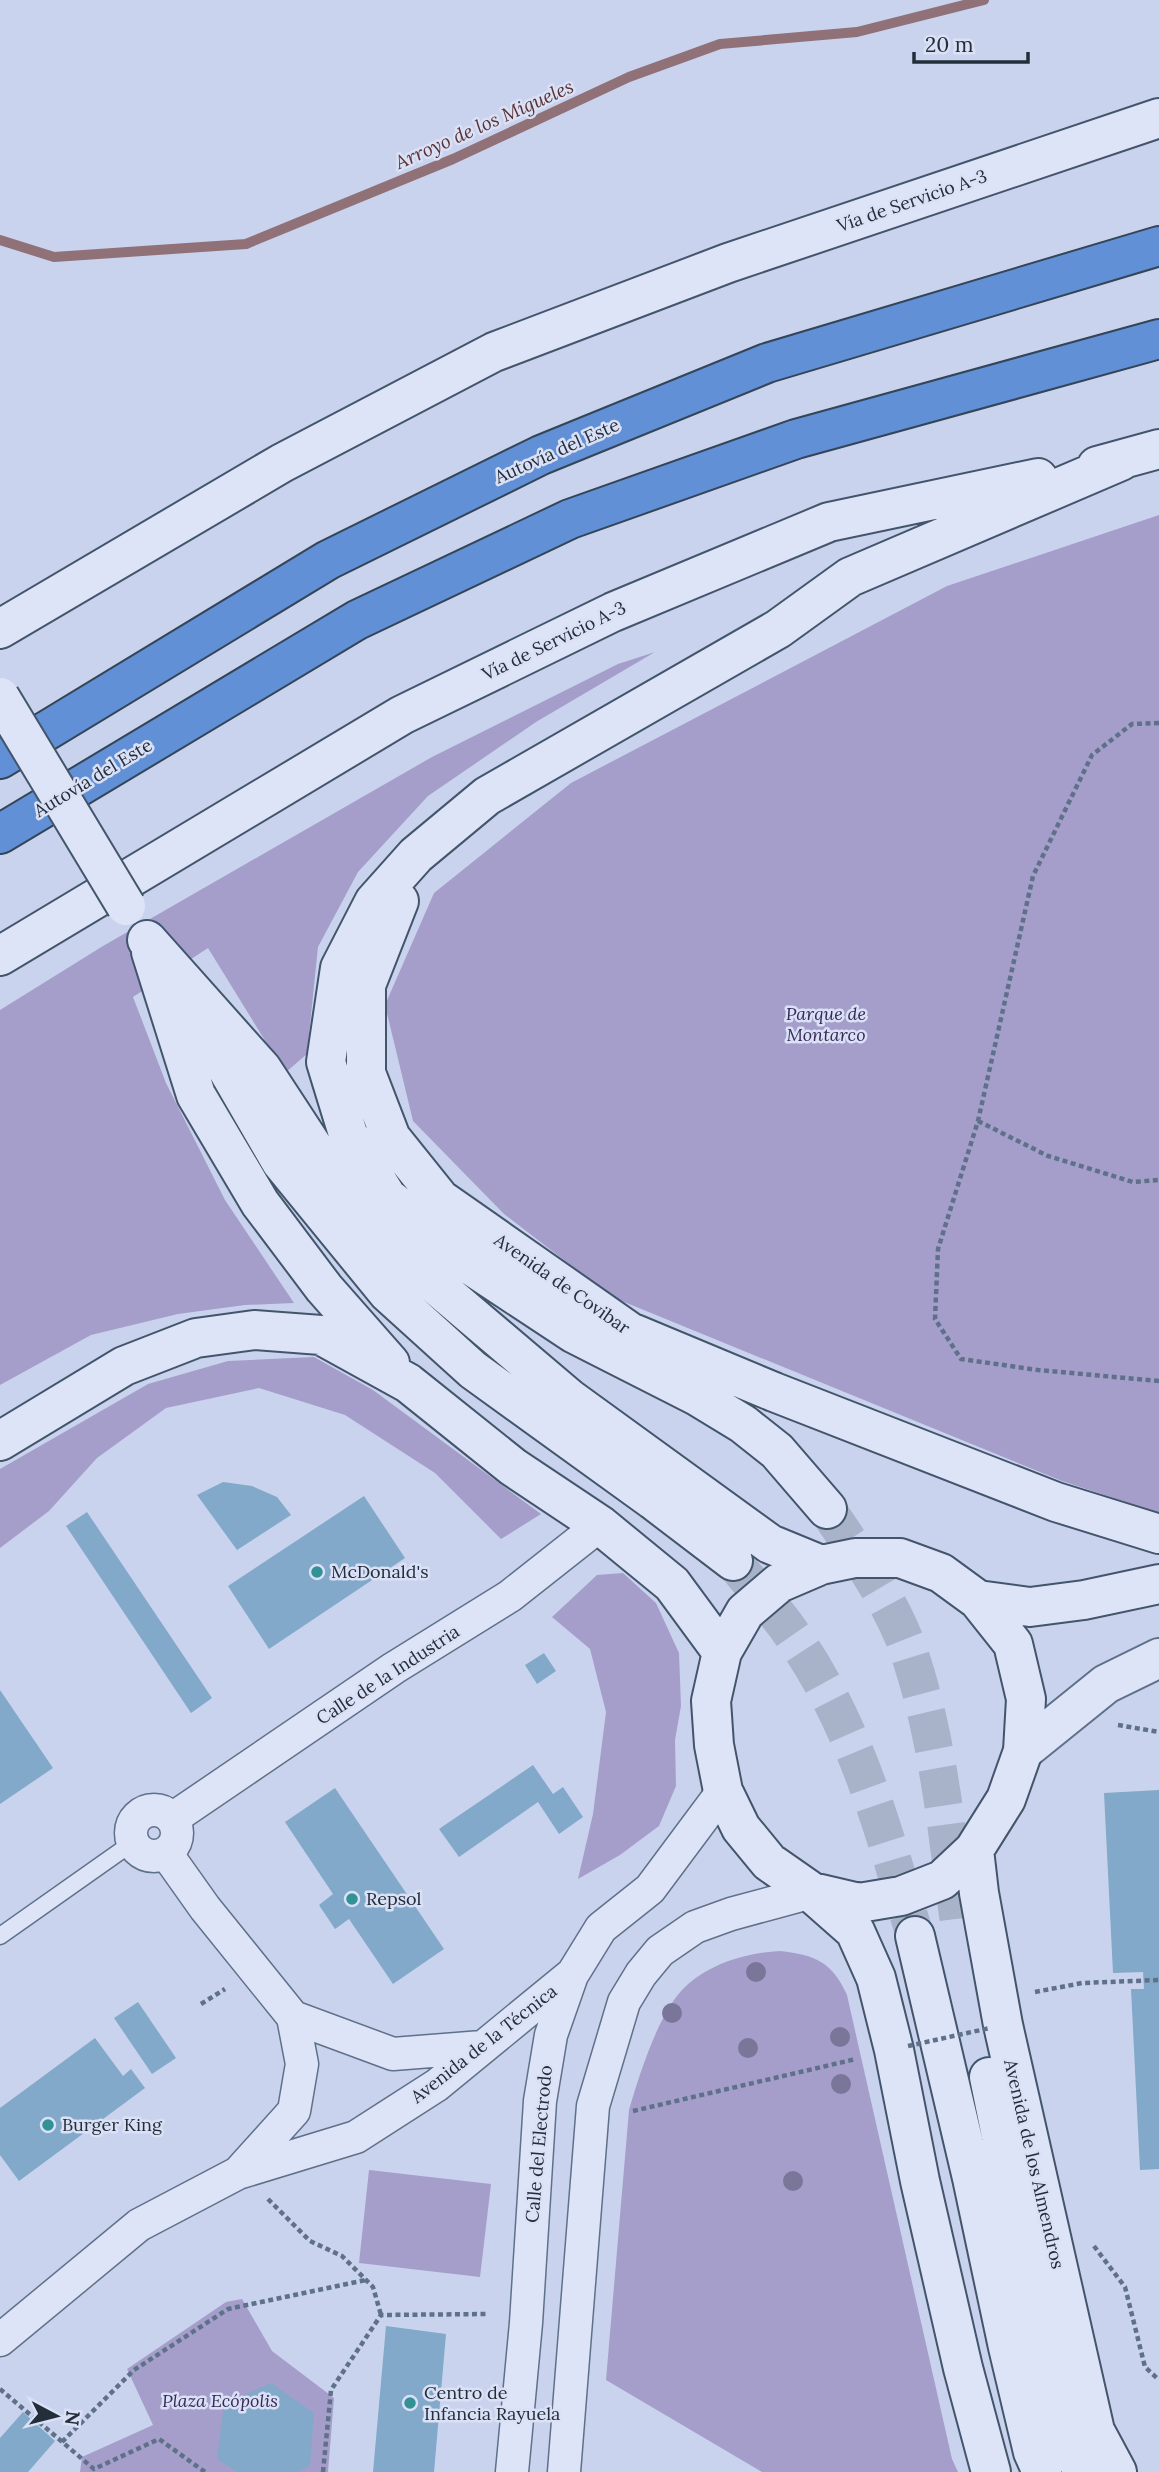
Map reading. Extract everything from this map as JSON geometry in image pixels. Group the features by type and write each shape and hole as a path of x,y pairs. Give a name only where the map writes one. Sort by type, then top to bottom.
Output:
{"highway":[{"name":"Autovía del Este","path":"0,759 328,560 541,455 767,363 1159,246"},
{"name":"Autovía del Este","path":"0,834 357,620 570,519 796,439 1159,340"}],"main road":[{"name":"Vía de Servicio A-3","path":"104,569 282,463 494,352 728,263 1159,118"},
{"name":"Vía de Servicio A-3","path":"0,956 402,715 613,612 828,522 1121,461 1159,449"},
{"path":"827,1509 777,1451 743,1424 697,1396 573,1333 467,1264 387,1197 348,1134 326,1062 340,968 374,902 416,855 487,796 778,629 850,577 1121,461"},
{"path":"0,629 104,569"},
{"path":"0,657 24,642 104,569"},
{"path":"0,697 147,940 217,1049 281,1162 388,1293 473,1370 733,1561"},
{"name":"Avenida de Covibar","path":"416,855 366,985 366,1073 391,1138 440,1199 630,1332 774,1392 1056,1502 1159,1534"},
{"path":"147,940 196,1095 217,1131 260,1203 324,1288 408,1383"},
{"path":"147,940 262,1069 332,1176 411,1264 570,1399 770,1544 821,1564"},
{"path":"0,1441 124,1366 196,1338 254,1330 321,1335 408,1383 513,1467 600,1525 671,1584 722,1652"},
{"path":"812,1892 859,1902 901,1896 942,1880 974,1850 1006,1799 1023,1751 1026,1699 1013,1644 978,1600 941,1573 900,1558 855,1558 821,1564 779,1583 745,1612 722,1652 711,1702 714,1745 723,1791 741,1828 769,1862 812,1892 855,1931 876,1978 960,2355 992,2472"},
{"path":"978,1600 1030,1607 1084,1600 1159,1584"},
{"path":"1023,1751 1106,1684 1159,1658"},
{"name":"Avenida de los Almendros","path":"974,1850 1003,2025 1095,2431 1117,2472"},
{"path":"959,1923 1003,2152 1055,2399 1072,2452 1084,2472"},
{"path":"915,1936 972,2178 1008,2347 1033,2452 1042,2472"}],"street":[{"name":"Calle de la Industria","path":"172,1819 418,1652 510,1596 600,1525"},
{"name":"Calle del Electrodo","path":"512,2472 526,2323 540,2101 551,2035 572,1975 601,1928 650,1889 723,1791"},
{"path":"159,1810 172,1819 177,1828 177,1837 166,1853 157,1857 138,1851 131,1836 133,1823 142,1813 159,1810"},
{"path":"166,1853 205,1908 293,2017 302,2064 294,2111 238,2173"},
{"path":"564,2472 593,2106 624,2002 641,1974 660,1951 695,1927 731,1913 812,1892"},
{"name":"Avenida de la Técnica","path":"0,2340 139,2225 238,2173 356,2137 437,2085 572,1975"},
{"path":"293,2017 393,2054 482,2047"}],"lane":[{"path":"0,1936 132,1843"}],"path":[{"path":"1159,723 1132,724 1092,755 1033,876 978,1121 938,1249 935,1319 961,1359 1038,1370 1159,1381"},
{"path":"978,1121 1048,1156 1133,1182 1159,1180"},
{"path":"1107,1723 1159,1732"},
{"path":"1030,1993 1082,1983 1159,1980"},
{"path":"201,2004 228,1986"},
{"path":"908,2046 990,2028"},
{"path":"634,2111 862,2058"},
{"path":"279,2209 310,2241 342,2256 373,2287 381,2315 331,2390 323,2472"},
{"path":"1087,2239 1125,2287 1145,2367 1159,2380"},
{"path":"62,2442 134,2370 228,2309 366,2280"},
{"path":"381,2315 487,2314"},
{"path":"0,2389 94,2469 159,2440 205,2472"}],"green space":[{"name":"Parque de Montarco","path":"1159,515 1159,1513 1062,1481 612,1297 504,1214 413,1121 385,1005 434,893 571,783 947,586"},
{"path":"655,652 536,722 428,796 358,872 318,947 307,1054 285,1073 208,948 133,997 166,1083 225,1200 294,1303 245,1305 178,1314 91,1335 0,1385 0,1010 103,946 432,757 618,664"},
{"path":"314,1357 373,1390 541,1514 501,1539 435,1473 345,1415 259,1388 166,1408 97,1458 49,1511 0,1548 0,1469 148,1384 228,1361"},
{"path":"623,1573 656,1603 679,1653 681,1706 675,1740 676,1786 659,1826 620,1855 578,1879 593,1814 606,1712 590,1649 552,1617 597,1575"},
{"path":"780,1951 804,1955 821,1962 835,1975 847,1995 952,2459 958,2472 762,2472 606,2380 629,2110 658,2027 685,1987 706,1972 754,1954"},
{"path":"369,2170 491,2184 480,2277 359,2263"},
{"name":"Plaza Ecópolis","path":"242,2299 272,2351 334,2398 328,2472 80,2472 82,2457 153,2425 127,2369 226,2302"}],"building":[{"path":"223,1482 252,1486 277,1497 291,1515 237,1550 197,1495"},
{"name":"McDonald's","path":"364,1496 405,1558 269,1649 228,1586"},
{"path":"87,1512 212,1698 191,1713 66,1526"},
{"path":"544,1653 556,1671 537,1684 525,1665"},
{"path":"0,1690 53,1768 0,1804"},
{"path":"533,1765 553,1794 563,1787 583,1817 559,1834 538,1802 459,1857 439,1829"},
{"path":"335,1788 444,1949 393,1984 349,1919 335,1929 319,1905 333,1894 285,1822"},
{"path":"1159,1790 1159,2169 1140,2170 1131,1989 1144,1989 1143,1972 1113,1973 1104,1793"},
{"path":"138,2002 176,2058 152,2074 114,2018"},
{"name":"Burger King","path":"95,2038 123,2076 131,2069 145,2088 19,2181 0,2155 0,2108"},
{"name":"Centro de Infancia Rayuela","path":"386,2326 446,2334 434,2472 373,2472"},
{"path":"271,2383 314,2413 310,2466 297,2472 237,2472 217,2459 224,2404"},
{"path":"23,2412 55,2441 28,2472 0,2472 0,2438"}],"waterway":[{"name":"Arroyo de los Migueles","path":"0,240 54,257 246,244 453,159 629,77 720,44 857,32 984,0"}],"tunnel":[{"path":"827,1509 885,1600 911,1658 921,1690 935,1756 959,1923"},
{"path":"733,1561 792,1634 838,1714 868,1786 915,1936"}],"place":[{"name":"McDonald's","path":"317,1572"},
{"name":"Repsol","path":"352,1899"},
{"name":"Burger King","path":"48,2125"},
{"name":"Centro de Infancia Rayuela","path":"410,2403"}]}
